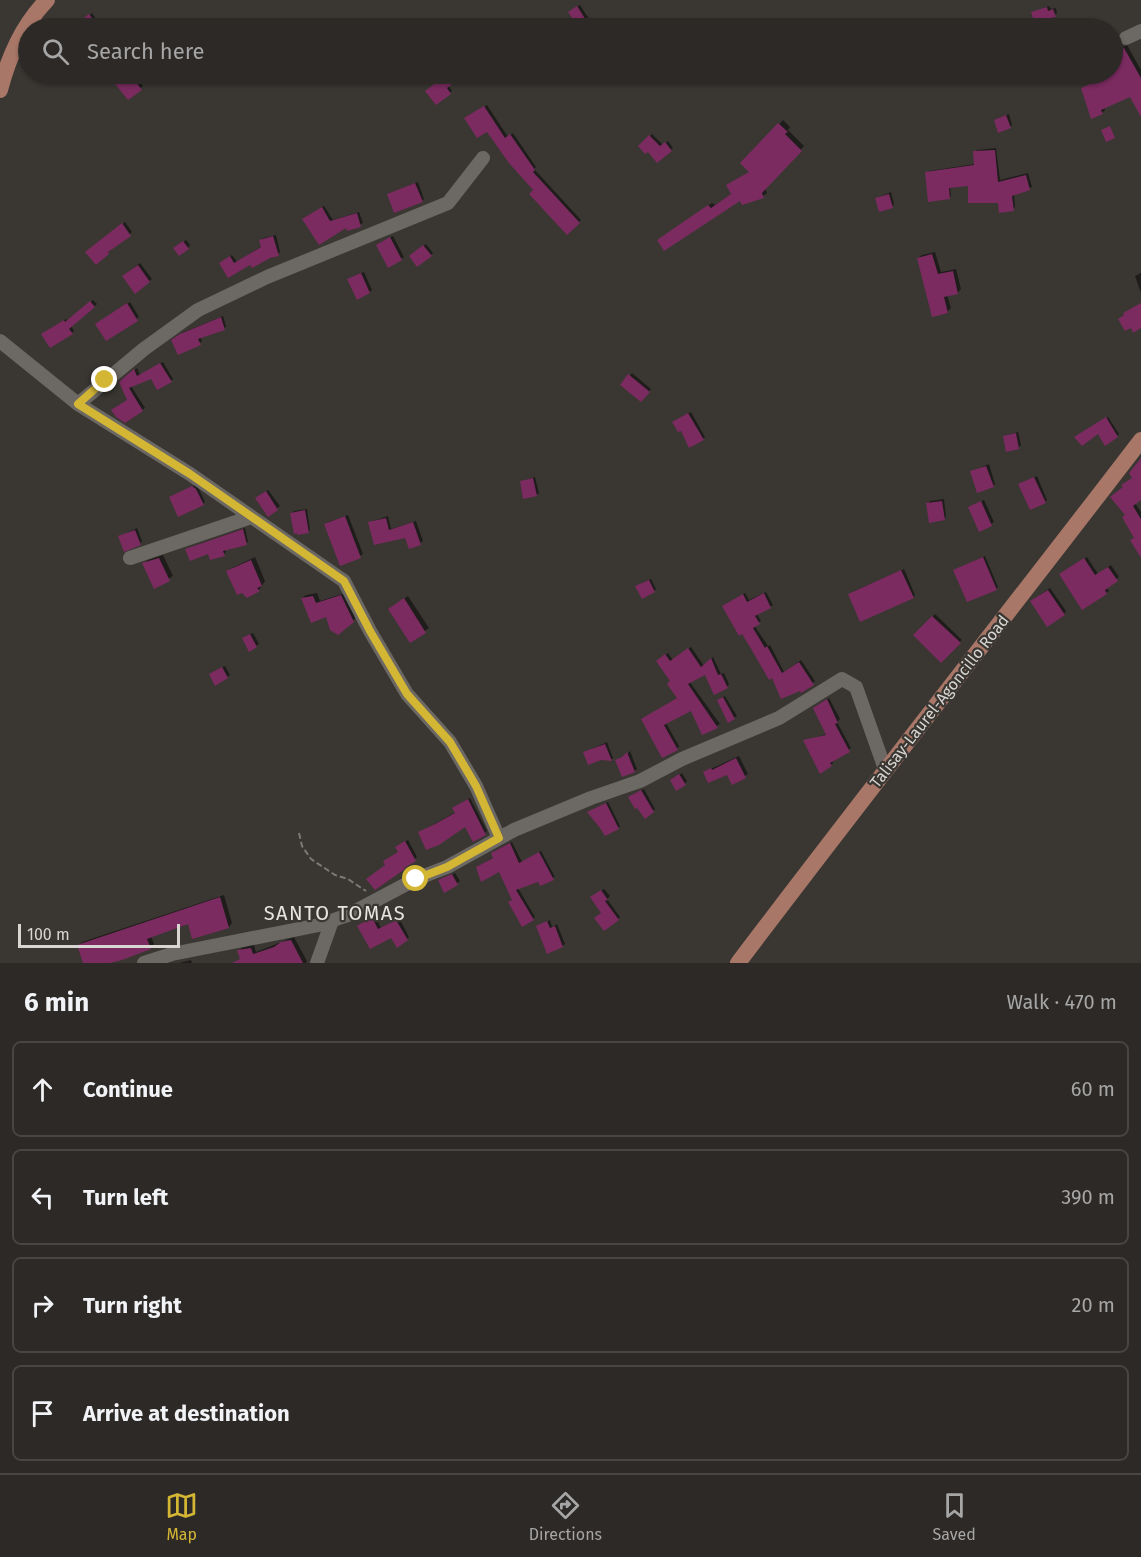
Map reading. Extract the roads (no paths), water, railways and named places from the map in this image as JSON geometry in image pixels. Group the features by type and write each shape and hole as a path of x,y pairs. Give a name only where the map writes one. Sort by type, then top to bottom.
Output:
{"main road":[{"path":"33,18 47,0"},
{"path":"0,90 8,59 18,40"},
{"name":"Talisay-Laurel-Agoncillo Road","path":"738,963 885,769 969,665 1141,440"}],"street":[{"path":"1126,38 1141,31"},
{"path":"78,404 144,349 198,310 267,276 448,203 483,158"},
{"path":"0,341 78,404 190,474 344,581 407,694 450,742 476,786 499,838"},
{"path":"130,558 251,517"},
{"path":"144,963 172,954 332,921 416,879 447,867 499,838 591,798 640,781 682,759 779,718 842,679 856,687 885,769"},
{"path":"317,963 332,921"}],"district":[{"name":"SANTO TOMAS","path":"335,913"}]}
